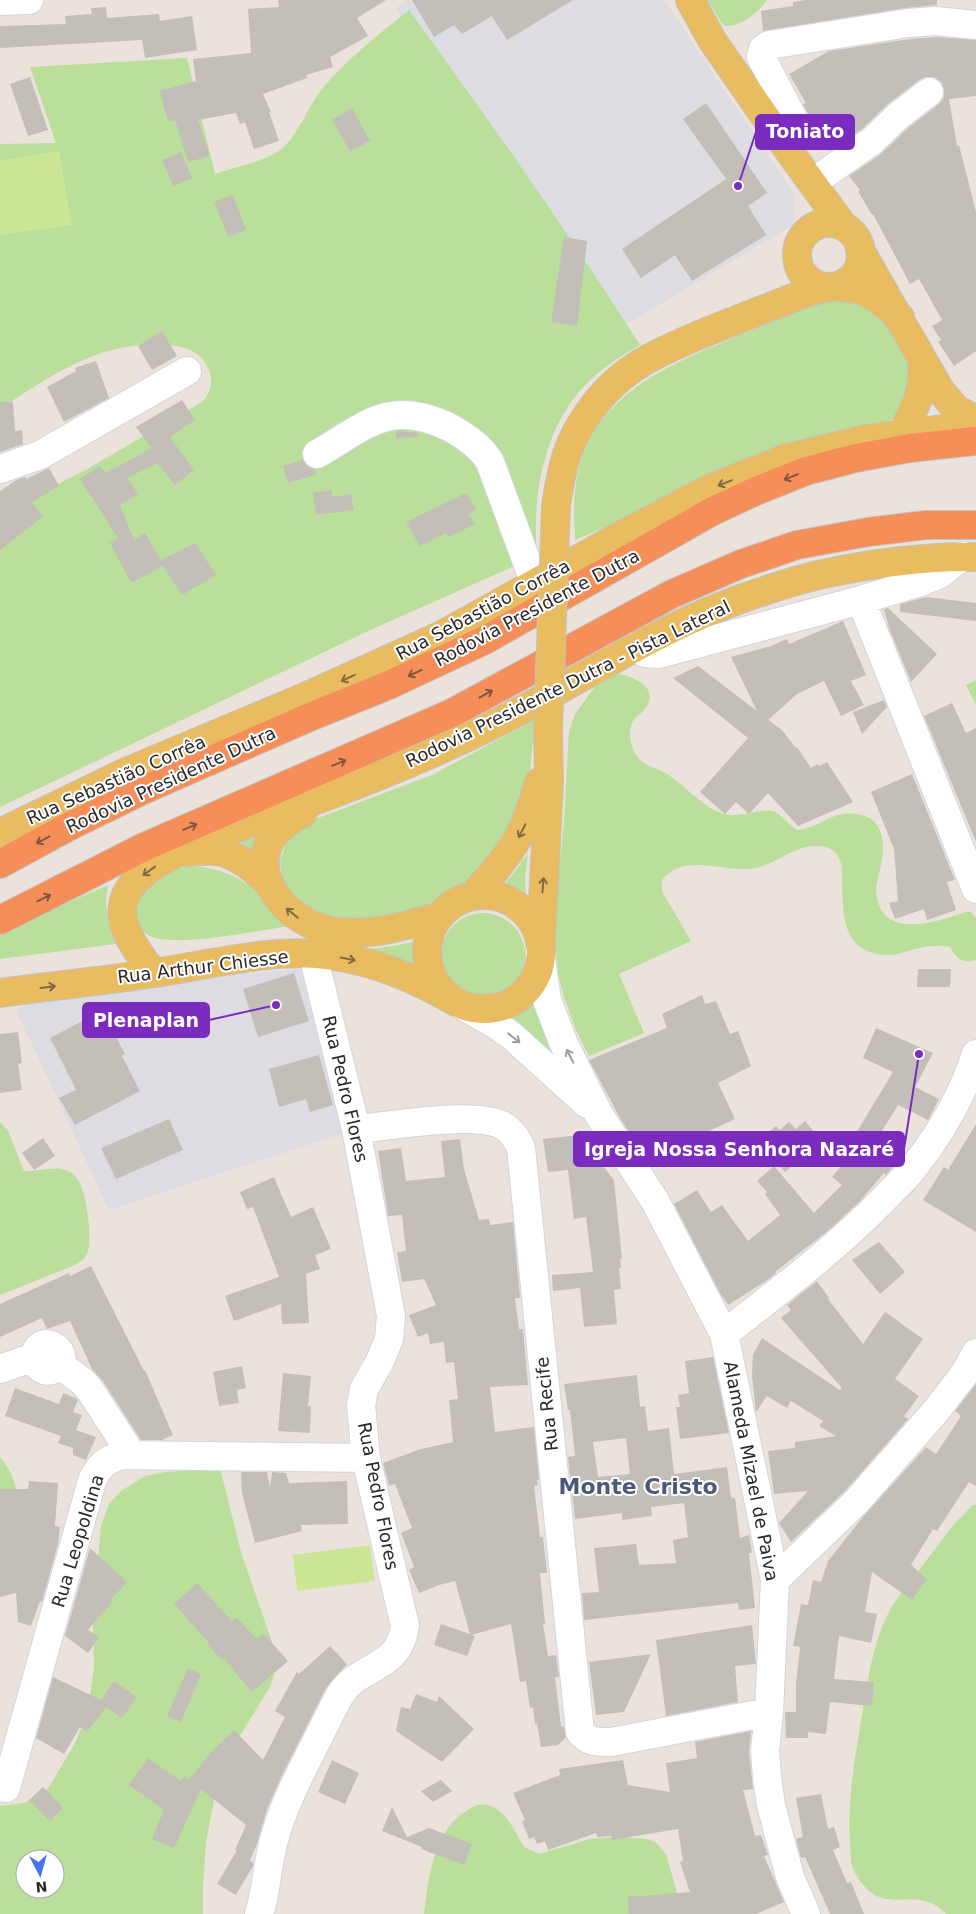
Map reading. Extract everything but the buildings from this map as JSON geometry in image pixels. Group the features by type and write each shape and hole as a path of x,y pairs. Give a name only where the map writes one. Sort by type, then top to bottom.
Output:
{"highway":[{"name":"Rodovia Presidente Dutra","path":"0,864 66,828 141,791 312,716 390,685 485,640 713,511 756,491 806,471 856,458 910,448 976,441"},
{"path":"0,920 144,847 452,713 672,594 740,564 798,545 868,532 926,525 976,525"}],"main road":[{"path":"690,0 712,40 798,164 844,227 854,235 860,250 940,390 957,410 976,419"},
{"path":"723,326 775,292 792,275 797,267 807,223 805,190 798,164"},
{"path":"844,227 831,223 814,227 801,248 803,273 809,280 820,286 861,290 873,294 900,317"},
{"path":"540,952 538,934 534,926 516,905 491,896 473,896 446,909 434,925 427,944 428,964 436,983 442,991 458,1003 479,1008 499,1006 516,998 534,978 540,961 549,783 548,741 556,506 562,466 568,447 592,408 607,390 626,373 646,360 723,326 804,294 844,284 853,276 859,266 860,250"},
{"path":"902,434 915,408 921,390 922,359"},
{"name":"Rua Sebastião Corrêa","path":"0,833 126,772 306,697 440,636 618,537 711,488 787,458 866,439 950,428 976,427"},
{"name":"Rodovia Presidente Dutra - Pista Lateral","path":"339,792 465,738 514,714 636,647 696,618 744,598 819,575 888,563 970,557"},
{"path":"473,896 502,862 524,827 532,810 548,741"},
{"path":"153,973 130,940 123,923 123,907 129,891 145,874 179,852 212,837 339,792"},
{"path":"339,792 287,822 269,843 266,856 266,870 278,900 290,911 323,929 366,933 409,926 440,916"},
{"path":"179,852 216,851 227,854 246,863 270,884"},
{"name":"Rua Arthur Chiesse","path":"0,993 289,954 326,955 400,973 458,1003"}],"street":[{"path":"0,1 29,0"},
{"path":"929,92 898,116 872,141 798,164 797,125 764,64 761,54 765,47 773,44 908,23 936,21 972,24"},
{"path":"0,469 40,455 187,370"},
{"path":"318,454 374,421 390,415 420,416 436,421 466,437 486,454 490,462 535,584"},
{"path":"636,647 645,653 656,655 861,600 923,581 970,557"},
{"path":"861,600 976,889"},
{"path":"540,952 547,1000 554,1020 599,1115"},
{"name":"Rua Pedro Flores","path":"259,1914 265,1892 273,1842 288,1797 339,1697 351,1683 395,1653 403,1637 404,1616 366,1458 362,1419 362,1396 389,1339 391,1316 356,1130 313,955"},
{"path":"458,1003 512,1036 599,1115"},
{"path":"724,1334 823,1257 914,1167 946,1119 969,1076 976,1054"},
{"name":"Alameda Mizael de Paiva","path":"599,1115 655,1201 724,1334 775,1580 769,1712 765,1751 771,1805 790,1877 806,1914"},
{"name":"Rua Recife","path":"356,1130 418,1123 470,1119 485,1120 509,1130 521,1148 580,1732 589,1740 611,1742 769,1712"},
{"path":"775,1580 857,1501 922,1427 965,1373 976,1353"},
{"path":"0,1370 47,1360 83,1382 132,1455"},
{"name":"Rua Leopoldina","path":"6,1788 92,1481 96,1472 105,1462 119,1456 132,1455 366,1458"}],"shaded area":[{"path":"408,0 664,0 794,194 793,225 571,357 414,39 396,8"},
{"path":"301,969 344,1133 109,1210 16,1010 64,988"}],"green space":[{"path":"707,0 767,0 748,19 729,26 723,25"},
{"path":"409,10 527,176 640,345 592,378 566,409 556,428 548,448 538,491 536,513 537,556 368,631 0,807 0,508 42,492 84,471 202,402 211,382 210,373 205,362 201,357 186,348 167,345 143,345 121,348 79,362 59,372 0,409 0,144 56,143 30,67 187,58 215,174 263,159 284,147 296,132 321,90 341,68"},
{"path":"59,151 72,225 0,235 0,161"},
{"path":"839,300 855,302 883,317 907,358 912,377 901,413 886,423 697,489 575,540 575,490 584,453 597,427 615,405 637,387 662,371 688,358 802,308"},
{"path":"620,674 639,681 648,690 650,695 645,709 633,721 630,733 631,744 641,761 673,778 708,806 724,814 737,815 769,810 779,815 797,830 805,829 842,814 861,815 869,818 879,829 883,844 882,861 876,891 880,907 888,917 898,923 911,924 940,920 971,912 976,918 976,960 960,960 950,947 943,946 923,947 887,955 870,952 859,946 851,937 846,926 841,863 838,855 827,847 809,846 756,868 735,869 701,865 680,867 670,872 662,880 662,891 691,941 619,974 644,1033 589,1056 576,1030 558,974 554,920 564,822 569,731 575,714 596,685 606,677"},
{"path":"976,680 976,705 966,685"},
{"path":"535,720 530,772 514,825 473,880 457,893 437,903 377,921 319,920 283,889 280,860 285,846 292,834 310,821 432,775"},
{"path":"267,826 258,858 224,849"},
{"path":"528,853 525,879 526,904 499,890"},
{"path":"190,866 222,872 247,884 290,926 198,939 162,939 148,935 136,922 136,895 167,871"},
{"path":"108,885 106,902 108,916 110,923 123,943 0,959 0,932"},
{"path":"483,913 499,916 513,925 522,939 525,955 522,971 513,985 499,994 483,997 467,994 453,985 444,971 441,955 444,939 453,925 467,916"},
{"path":"421,940 418,959 420,974 357,950 394,946"},
{"path":"534,998 557,1058 501,1018 513,1015"},
{"path":"0,1122 8,1131 24,1171 61,1169 73,1174 78,1180 82,1188 87,1210 89,1244 85,1257 75,1265 0,1295"},
{"path":"0,1457 10,1473 16,1488 18,1503 14,1534 0,1584"},
{"path":"220,1468 241,1552 275,1651 275,1671 270,1687 236,1742 214,1800 206,1842 203,1914 0,1914 0,1806 24,1803 42,1794 49,1787 74,1745 88,1713 94,1666 93,1619 101,1526 109,1504 121,1491 145,1476 165,1472"},
{"path":"973,1505 976,1505 976,1914 946,1914 927,1901 878,1897 869,1891 857,1876 851,1861 849,1827 852,1779 870,1671 878,1639 888,1613 954,1524"},
{"path":"370,1545 375,1581 297,1591 293,1555"},
{"path":"477,1805 494,1807 506,1818 524,1847 539,1854 590,1839 617,1837 647,1839 655,1842 666,1854 683,1914 424,1914 428,1883 436,1851 451,1824 463,1813"}],"place":[{"name":"Toniato","path":"738,186"},
{"name":"Plenaplan","path":"276,1005"},
{"name":"Igreja Nossa Senhora Nazaré","path":"919,1054"}],"district":[{"name":"Monte Cristo","path":"638,1486"}]}
